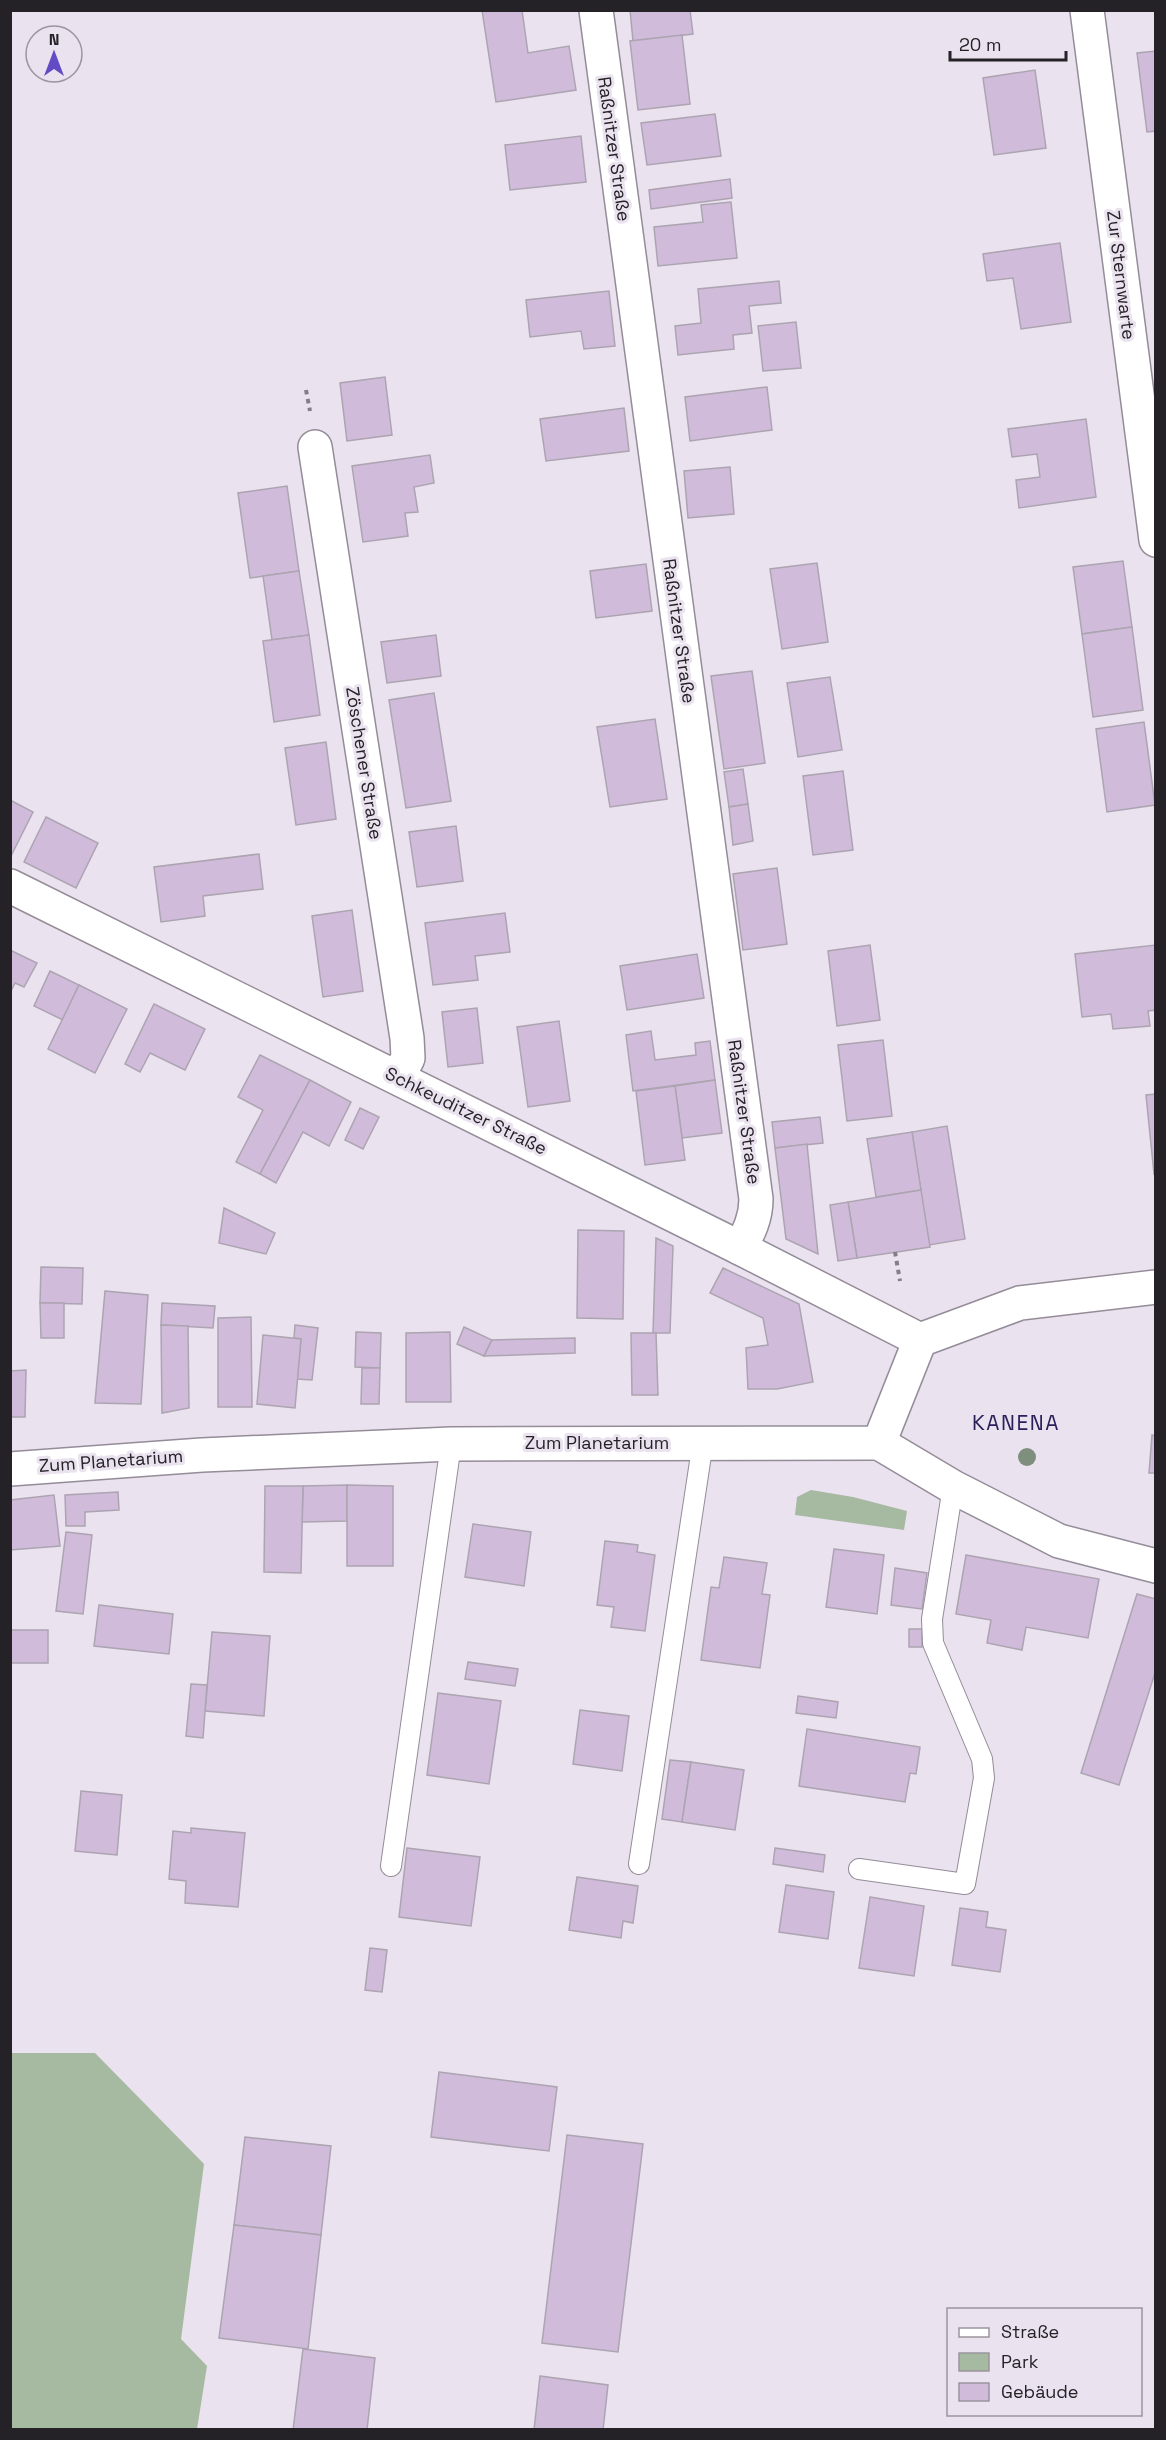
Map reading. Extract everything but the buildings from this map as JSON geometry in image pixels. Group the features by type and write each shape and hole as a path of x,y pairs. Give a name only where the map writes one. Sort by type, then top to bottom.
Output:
{"street":[{"name":"Raßnitzer Straße","path":"596,10 756,1199 756,1212 752,1225 740,1248"},
{"name":"Zur Sternwarte","path":"1086,10 1155,540"},
{"name":"Zöschener Straße","path":"315,447 407,1038 408,1058 398,1077"},
{"name":"Schkeuditzer Straße","path":"10,886 398,1077 920,1340"},
{"path":"1155,1287 1020,1303 920,1340 879,1443 953,1487 1059,1541 1155,1566"},
{"name":"Zum Planetarium","path":"10,1469 202,1455 451,1444 879,1443"}],"lane":[{"path":"639,1864 703,1442"},
{"path":"391,1866 451,1444"},
{"path":"859,1869 965,1884 984,1778 982,1759 933,1643 932,1619 953,1487"}],"path":[{"path":"895,1252 900,1281"}],"green space":[{"path":"811,1490 853,1497 907,1511 904,1530 795,1515 797,1497"},
{"path":"10,2053 95,2053 204,2164 181,2339 207,2366 197,2429 11,2429"}],"district":[{"name":"KANENA","path":"1016,1423"}]}
